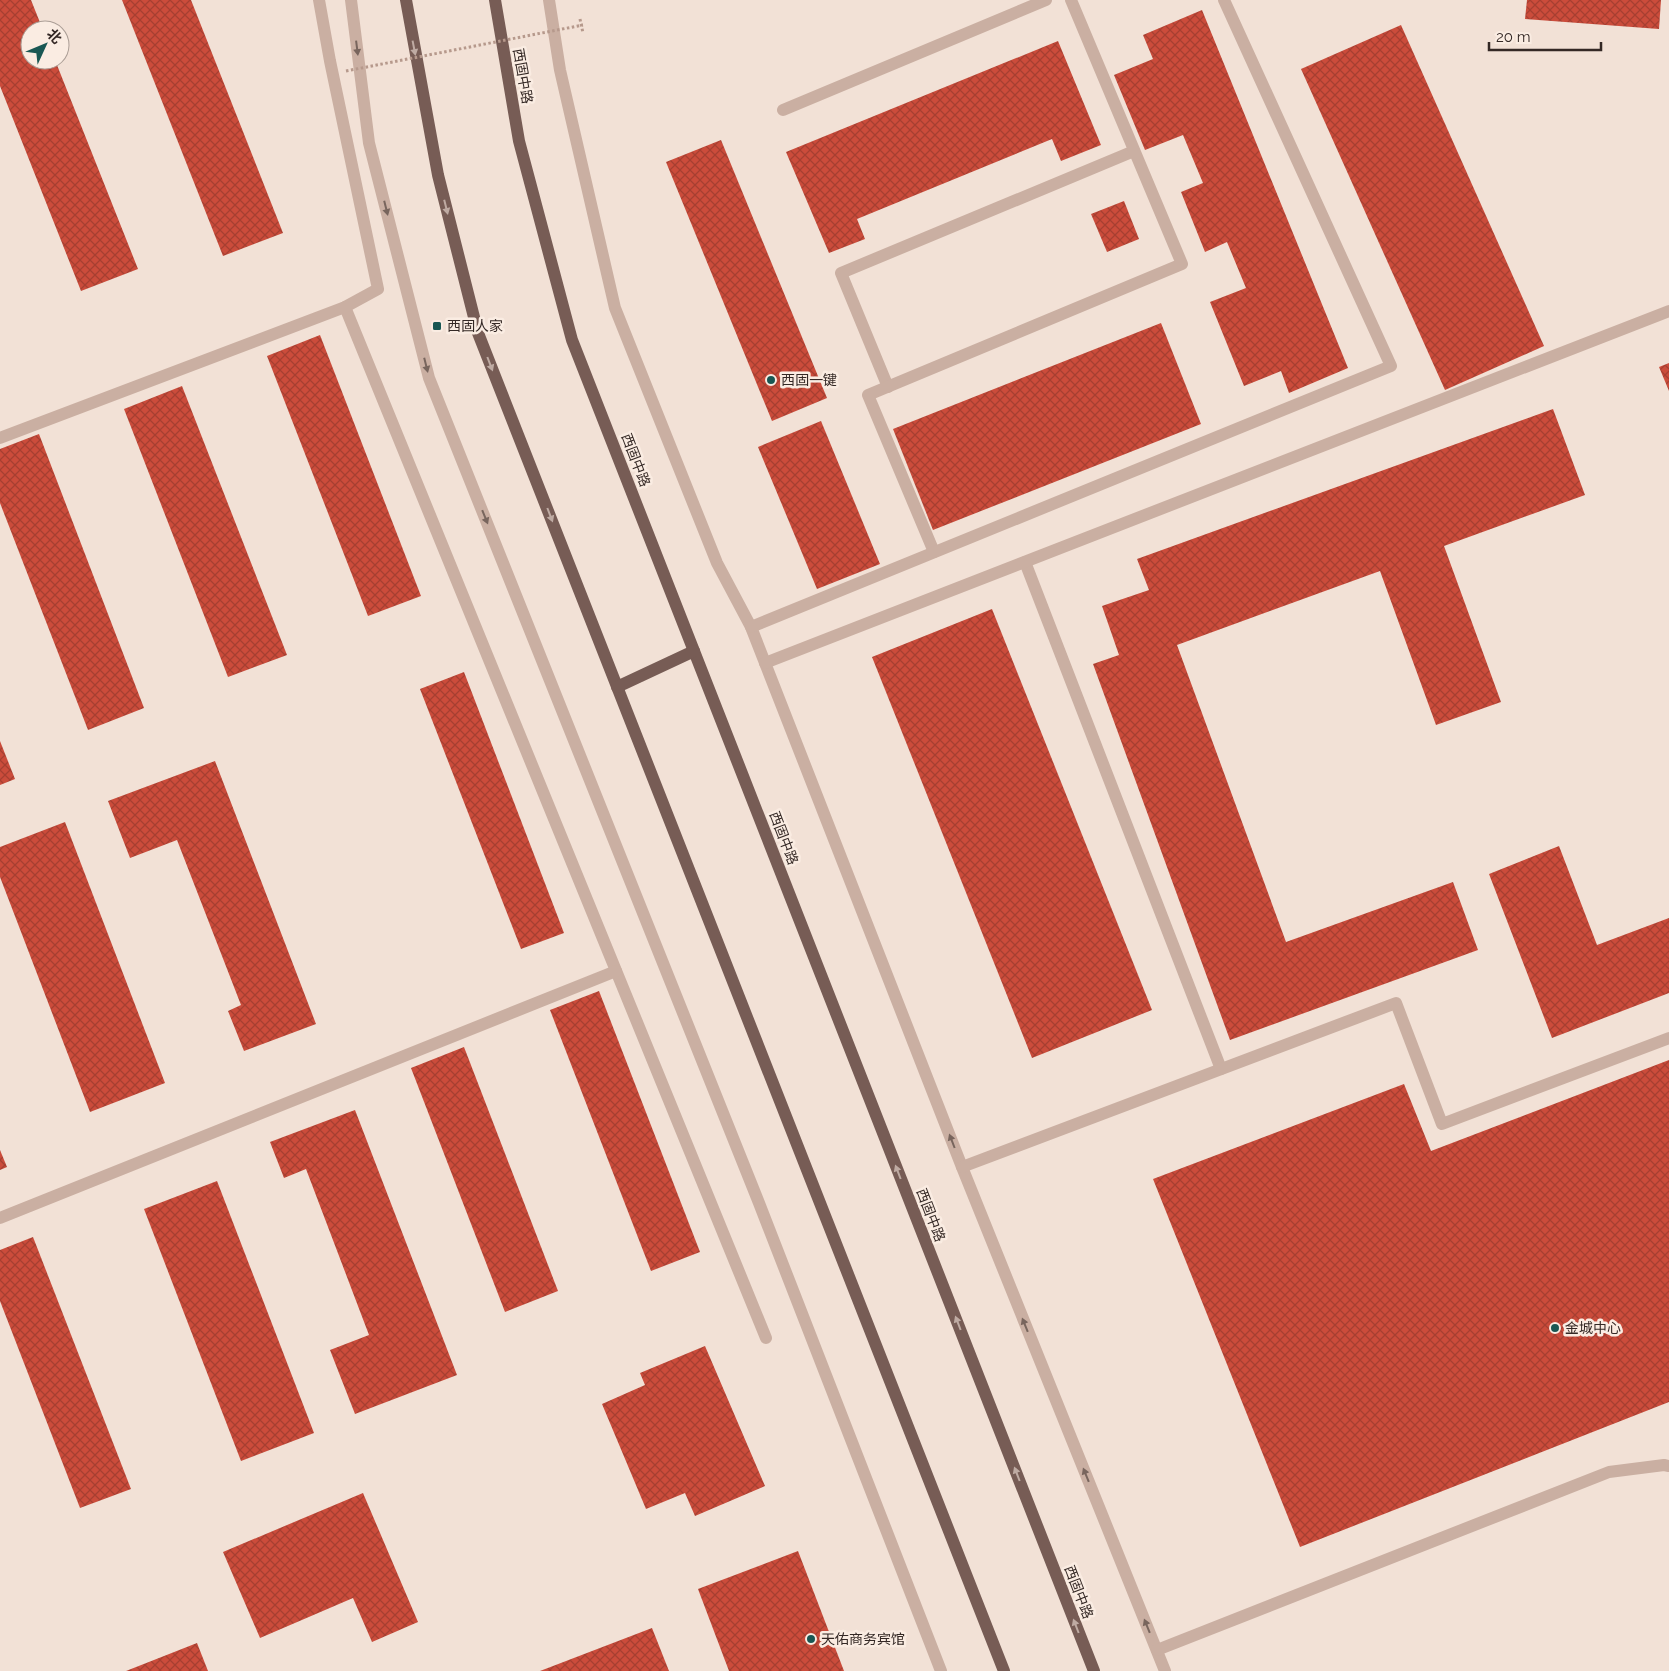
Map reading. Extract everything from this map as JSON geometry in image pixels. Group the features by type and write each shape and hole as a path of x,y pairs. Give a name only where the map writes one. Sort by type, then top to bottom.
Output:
{"main road":[{"path":"406,0 438,175 478,333 1004,1671"},
{"name":"西固中路","path":"495,0 519,141 572,340 1094,1671"},
{"path":"617,687 694,650"}],"street":[{"path":"0,438 345,306 378,289 319,0"},
{"path":"351,0 369,143 429,378 755,1194 941,1671"},
{"path":"549,0 560,70 615,308 717,563 751,627 962,1167 1165,1671"},
{"path":"783,110 1046,0"},
{"path":"934,552 868,395 1182,264 1071,0"},
{"path":"751,627 1391,366 1224,0"},
{"path":"888,387 841,273 1134,151"},
{"path":"345,306 766,1338"},
{"path":"765,663 1669,311"},
{"path":"1025,562 1221,1069"},
{"path":"0,1218 616,971"},
{"path":"962,1167 1396,1003 1442,1124 1669,1038"},
{"path":"1157,1650 1609,1472 1669,1466"}],"path":[{"path":"346,71 583,25"}],"building":[{"path":"0,0 31,0 39,20 20,20 20,70 59,70 138,269 81,291 0,86"},
{"path":"122,0 191,0 283,233 223,256"},
{"path":"1527,0 1661,0 1659,29 1525,19"},
{"path":"1202,10 1348,368 1289,393 1281,371 1244,386 1210,302 1246,288 1227,242 1205,252 1181,192 1203,183 1183,135 1145,150 1114,75 1153,59 1143,35"},
{"path":"1401,25 1544,346 1445,390 1301,69"},
{"path":"1058,41 1101,145 1061,161 1052,139 857,219 865,239 829,253 786,152"},
{"path":"721,140 827,398 772,421 666,162"},
{"path":"1124,201 1139,239 1107,252 1091,214"},
{"path":"1161,323 1201,424 933,530 893,429"},
{"path":"320,335 421,596 368,616 267,356"},
{"path":"1669,363 1669,391 1659,367"},
{"path":"182,386 287,655 228,677 124,409"},
{"path":"1553,409 1585,495 1444,546 1501,702 1436,725 1380,571 1177,645 1286,942 1453,882 1478,950 1230,1040 1093,664 1119,655 1102,606 1149,590 1137,559"},
{"path":"821,421 880,564 817,589 758,447"},
{"path":"39,434 144,708 88,730 0,503 0,449"},
{"path":"992,609 1152,1010 1032,1058 872,657"},
{"path":"464,672 564,933 521,949 420,689"},
{"path":"0,741 15,779 0,785"},
{"path":"215,761 316,1024 244,1051 228,1011 241,1005 177,840 130,858 108,801"},
{"path":"65,822 165,1083 90,1112 0,877 0,847"},
{"path":"1559,846 1597,945 1669,918 1669,993 1552,1038 1489,874"},
{"path":"599,991 700,1252 651,1271 550,1010"},
{"path":"464,1047 558,1291 505,1312 411,1068"},
{"name":"金城中心","path":"1669,1060 1669,1402 1300,1547 1153,1179 1404,1084 1431,1151"},
{"path":"355,1110 457,1375 355,1414 330,1350 369,1335 306,1169 284,1178 270,1142"},
{"path":"0,1150 7,1167 0,1170"},
{"path":"217,1181 314,1433 241,1461 144,1209"},
{"path":"33,1237 131,1489 80,1508 0,1301 0,1250"},
{"path":"705,1346 765,1486 695,1516 685,1493 646,1509 602,1404 645,1385 640,1373"},
{"path":"363,1493 418,1622 372,1642 353,1598 260,1638 223,1552"},
{"path":"798,1551 844,1671 729,1671 698,1589"},
{"path":"652,1628 669,1671 540,1671"},
{"path":"197,1643 208,1671 126,1671"}],"place":[{"name":"西固人家","path":"437,326"},
{"name":"西固一键","path":"771,380"},
{"name":"金城中心","path":"1555,1328"},
{"name":"天佑商务宾馆","path":"811,1639"}]}
